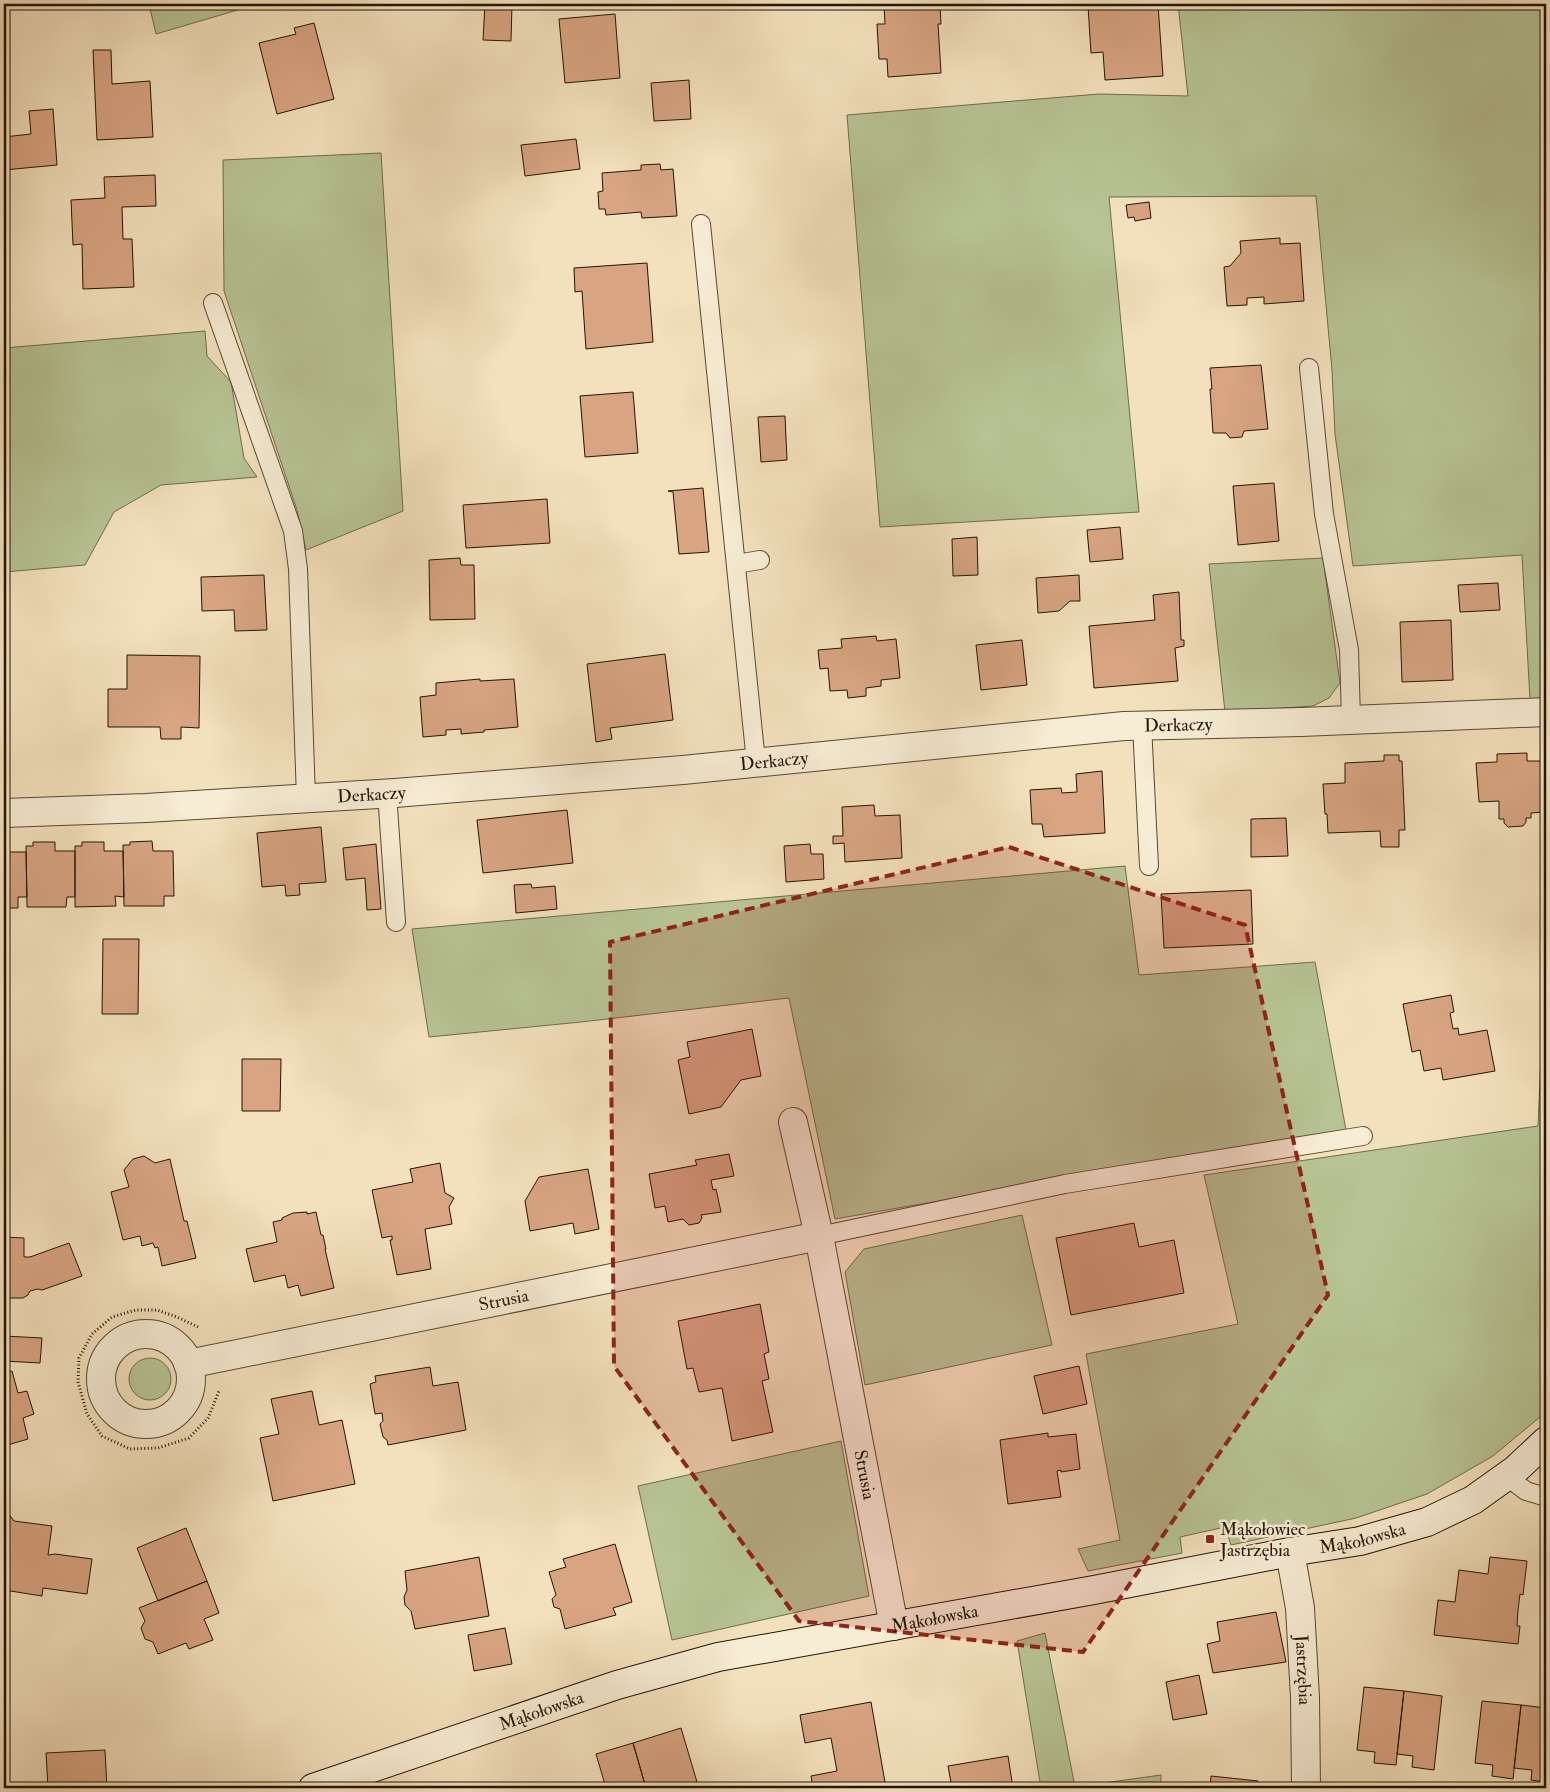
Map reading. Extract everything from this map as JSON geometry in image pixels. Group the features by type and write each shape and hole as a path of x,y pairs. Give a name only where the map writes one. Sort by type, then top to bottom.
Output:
{"street":[{"name":"Derkaczy","path":"4,812 146,808 387,793 673,771 1142,725 1546,712"},
{"name":"Strusia","path":"793,1122 819,1236 894,1626"},
{"name":"Strusia","path":"188,1364 819,1236"},
{"name":"Mąkołowska","path":"314,1788 520,1717 644,1677 718,1656 894,1626 1290,1552 1360,1541 1427,1522 1473,1500 1506,1476 1546,1441"},
{"name":"Jastrzębia","path":"1290,1552 1300,1608 1305,1698 1306,1788"}],"lane":[{"path":"701,224 756,762"},
{"path":"213,303 292,531 298,569 306,798"},
{"path":"1308,368 1324,514 1349,650 1351,719"},
{"path":"736,564 760,560"},
{"path":"1142,725 1149,866"},
{"path":"387,793 396,922"},
{"path":"819,1236 1065,1184 1364,1136"},
{"path":"1506,1476 1526,1491 1539,1496 1546,1496"}],"path":[{"path":"200,1328 157,1310 136,1310 112,1317 92,1334 79,1358 78,1382 87,1414 102,1436 130,1449 158,1448 188,1438 208,1418 218,1394 228,1378 226,1356"}],"highlighted area":[{"path":"1009,847 1245,925 1328,1295 1083,1652 799,1621 614,1366 610,942"}],"green space":[{"path":"149,4 258,4 156,34"},
{"path":"1178,4 1541,4 1546,34 1546,699 1530,700 1522,555 1353,566 1335,434 1332,370 1316,196 1109,197 1139,512 880,527 847,115 1099,94 1188,96"},
{"path":"381,153 403,511 306,550 297,510 224,291 223,160"},
{"path":"205,331 207,356 231,382 244,458 257,477 161,485 114,512 85,565 4,572 4,348"},
{"path":"1323,558 1340,683 1329,698 1313,706 1225,712 1209,564"},
{"path":"1125,866 1139,975 1315,962 1346,1130 835,1219 789,998 429,1037 412,929"},
{"path":"1546,938 1546,1412 1493,1456 1427,1494 1356,1518 1231,1545 1225,1527 1180,1537 1182,1553 1088,1571 1078,1549 1120,1540 1086,1354 1238,1324 1204,1175 1538,1126"},
{"path":"1022,1215 1052,1345 865,1385 845,1272 864,1249"},
{"path":"150,1358 165,1364 171,1379 165,1394 150,1400 135,1394 129,1379 135,1364"},
{"path":"841,1441 869,1596 672,1640 638,1486"},
{"path":"1045,1633 1075,1787 1161,1775 1161,1788 1041,1788 1017,1641"}],"building":[{"path":"485,4 512,4 511,41 483,40"},
{"path":"884,4 940,4 941,24 938,24 941,73 888,77 887,59 879,59 877,24 885,24"},
{"path":"1100,4 1158,4 1163,76 1105,80 1103,52 1091,53 1088,6 1100,6"},
{"path":"615,14 620,78 565,83 559,19"},
{"path":"314,23 334,99 277,114 259,43 296,34 294,28"},
{"path":"93,50 111,50 112,84 150,81 153,137 97,140"},
{"path":"689,80 691,119 654,121 651,83"},
{"path":"53,109 57,165 4,170 4,137 31,134 29,111"},
{"path":"576,139 580,169 525,176 521,145"},
{"path":"660,164 661,170 673,169 677,216 642,218 641,212 606,215 605,209 599,209 598,192 603,191 602,173 641,170 641,165"},
{"path":"155,175 156,206 122,207 123,239 132,239 134,287 83,289 82,244 73,245 71,200 105,198 104,177"},
{"path":"1149,202 1151,218 1135,221 1134,217 1128,218 1126,205"},
{"path":"1280,238 1280,244 1300,243 1304,301 1264,304 1264,297 1247,298 1247,305 1227,306 1224,267 1230,266 1241,253 1240,241"},
{"path":"647,263 653,342 586,349 582,291 575,292 574,268"},
{"path":"1261,365 1268,429 1244,431 1242,437 1230,438 1226,433 1213,433 1210,368"},
{"path":"633,392 638,453 585,457 580,396"},
{"path":"785,416 787,460 761,462 758,417"},
{"path":"1274,483 1279,541 1238,545 1233,486"},
{"path":"703,488 709,552 679,554 673,492 668,491"},
{"path":"547,499 550,543 466,548 463,505"},
{"path":"1120,527 1123,559 1090,562 1087,530"},
{"path":"977,537 978,575 953,576 952,539"},
{"path":"460,558 461,565 474,565 475,619 430,620 429,560"},
{"path":"264,575 267,630 235,631 234,610 202,611 201,577"},
{"path":"1079,575 1080,601 1070,601 1059,611 1038,613 1036,578"},
{"path":"1498,583 1500,610 1460,612 1458,585"},
{"path":"1179,592 1181,640 1184,640 1184,646 1175,648 1178,681 1094,688 1089,626 1155,620 1153,595"},
{"path":"1451,620 1453,680 1402,682 1400,622"},
{"path":"876,636 877,641 896,639 900,678 881,680 881,686 866,688 866,696 848,698 847,690 830,691 828,668 820,669 818,650 842,648 841,639"},
{"path":"1022,640 1027,685 981,690 976,645"},
{"path":"665,654 673,720 610,728 612,739 596,742 587,664"},
{"path":"127,655 200,656 199,728 181,727 181,739 161,739 160,727 108,727 108,689 127,689"},
{"path":"480,679 480,681 514,679 518,727 461,734 461,729 446,730 446,735 423,737 420,697 436,695 436,683"},
{"path":"1527,753 1527,761 1546,761 1546,812 1531,813 1531,818 1526,818 1523,826 1508,827 1504,823 1504,819 1499,819 1499,801 1479,802 1476,763 1497,762 1497,754"},
{"path":"1384,755 1399,755 1399,761 1402,761 1405,830 1399,830 1399,847 1381,847 1380,831 1328,833 1323,784 1345,783 1345,763 1384,761"},
{"path":"1102,771 1105,833 1044,837 1042,824 1032,824 1030,790 1061,788 1062,793 1077,792 1076,774"},
{"path":"874,805 875,816 900,815 902,858 845,862 844,843 833,844 833,836 843,836 842,807"},
{"path":"567,810 573,863 483,873 477,820"},
{"path":"1286,818 1288,856 1251,857 1251,819"},
{"path":"321,827 326,882 299,884 300,895 286,896 285,885 262,887 257,833"},
{"path":"152,841 153,851 173,851 174,896 164,896 164,906 124,906 123,845 130,845 130,842"},
{"path":"33,842 55,842 55,851 75,851 75,897 67,897 66,907 27,907 26,846 33,846"},
{"path":"82,842 104,842 104,851 123,851 124,897 115,896 116,906 75,907 75,846 82,846"},
{"path":"4,843 7,843 7,852 26,852 27,897 18,897 18,908 4,908"},
{"path":"376,844 381,909 367,910 365,878 346,880 343,848"},
{"path":"810,844 811,854 823,854 824,879 786,882 784,846"},
{"path":"531,884 532,888 555,886 557,909 516,913 514,885"},
{"path":"1251,890 1253,944 1164,948 1161,894"},
{"path":"103,939 139,939 138,1014 102,1014"},
{"path":"1451,995 1454,1012 1450,1013 1453,1029 1458,1028 1459,1035 1487,1030 1495,1071 1443,1080 1441,1068 1424,1071 1420,1050 1412,1052 1403,1004"},
{"path":"752,1029 761,1076 741,1080 721,1107 689,1114 678,1060 690,1057 687,1042"},
{"path":"242,1059 281,1059 280,1111 242,1111"},
{"path":"729,1154 734,1176 711,1180 713,1190 716,1189 721,1212 701,1215 702,1218 699,1223 689,1225 683,1219 668,1222 665,1206 655,1208 649,1174 697,1165 695,1160"},
{"path":"144,1156 155,1163 170,1159 184,1221 187,1221 196,1258 162,1266 158,1247 155,1248 153,1243 142,1246 140,1236 123,1240 111,1192 129,1187 124,1170 133,1159"},
{"path":"440,1163 445,1193 454,1198 449,1207 452,1224 425,1229 431,1269 397,1275 390,1240 392,1240 392,1236 382,1238 372,1190 413,1182 410,1169"},
{"path":"588,1169 599,1229 575,1234 573,1223 530,1231 525,1201 539,1177"},
{"path":"307,1212 307,1214 316,1212 321,1235 323,1235 334,1288 301,1296 298,1285 288,1288 285,1275 254,1282 246,1249 277,1242 273,1222 282,1220 282,1218 293,1213"},
{"path":"1134,1223 1139,1247 1174,1240 1184,1293 1071,1315 1056,1238"},
{"path":"4,1237 24,1238 24,1257 30,1257 69,1243 82,1276 42,1290 30,1291 23,1298 4,1298"},
{"path":"760,1304 769,1352 764,1354 769,1379 762,1381 773,1432 732,1441 722,1388 699,1392 693,1368 687,1369 678,1321"},
{"path":"4,1336 42,1338 40,1363 4,1361"},
{"path":"1079,1366 1087,1404 1043,1414 1034,1376"},
{"path":"430,1367 433,1386 458,1382 466,1430 388,1445 387,1440 383,1437 380,1424 383,1421 382,1413 375,1414 370,1384 376,1382 375,1376"},
{"path":"12,1371 18,1393 27,1391 34,1414 23,1418 28,1439 4,1446 4,1373"},
{"path":"312,1391 319,1425 342,1420 355,1484 273,1501 260,1438 279,1434 271,1399"},
{"path":"1048,1433 1048,1437 1076,1434 1080,1469 1057,1471 1061,1497 1008,1504 1000,1440"},
{"path":"8,1513 14,1521 52,1526 48,1555 55,1554 92,1559 87,1594 43,1588 42,1596 4,1590 4,1516"},
{"path":"186,1528 207,1581 158,1601 137,1548"},
{"path":"615,1544 632,1602 613,1608 616,1615 565,1629 560,1609 554,1607 552,1599 556,1595 549,1572 566,1567 563,1559"},
{"path":"479,1557 489,1616 415,1629 411,1611 405,1605 404,1597 407,1590 405,1571"},
{"path":"1490,1557 1527,1561 1523,1595 1520,1594 1518,1610 1517,1626 1520,1626 1518,1644 1434,1635 1438,1600 1455,1602 1459,1570 1488,1574"},
{"path":"207,1581 219,1613 204,1619 213,1640 189,1649 186,1643 158,1654 153,1642 145,1639 141,1628 145,1621 139,1608"},
{"path":"1276,1612 1286,1662 1213,1673 1207,1644 1220,1641 1217,1622"},
{"path":"505,1628 512,1664 474,1671 468,1635"},
{"path":"1199,1675 1207,1714 1173,1720 1166,1682"},
{"path":"1364,1687 1404,1691 1396,1765 1374,1763 1375,1752 1357,1750"},
{"path":"1404,1691 1442,1696 1434,1770 1412,1767 1413,1756 1397,1754"},
{"path":"1482,1701 1521,1705 1513,1779 1492,1776 1493,1765 1475,1763"},
{"path":"871,1702 886,1788 813,1788 811,1776 837,1771 831,1738 805,1743 800,1715"},
{"path":"1521,1705 1546,1708 1546,1782 1531,1780 1532,1770 1514,1768"},
{"path":"681,1728 697,1782 677,1788 646,1788 633,1743"},
{"path":"633,1743 646,1788 606,1788 596,1754"},
{"path":"105,1750 107,1788 48,1788 46,1753"},
{"path":"1008,1756 1013,1788 952,1788 948,1766"},
{"path":"1211,1776 1258,1781 1257,1788 1210,1788"}],"place":[{"name":"Mąkołowiec Jastrzębia","path":"1210,1539"}]}
